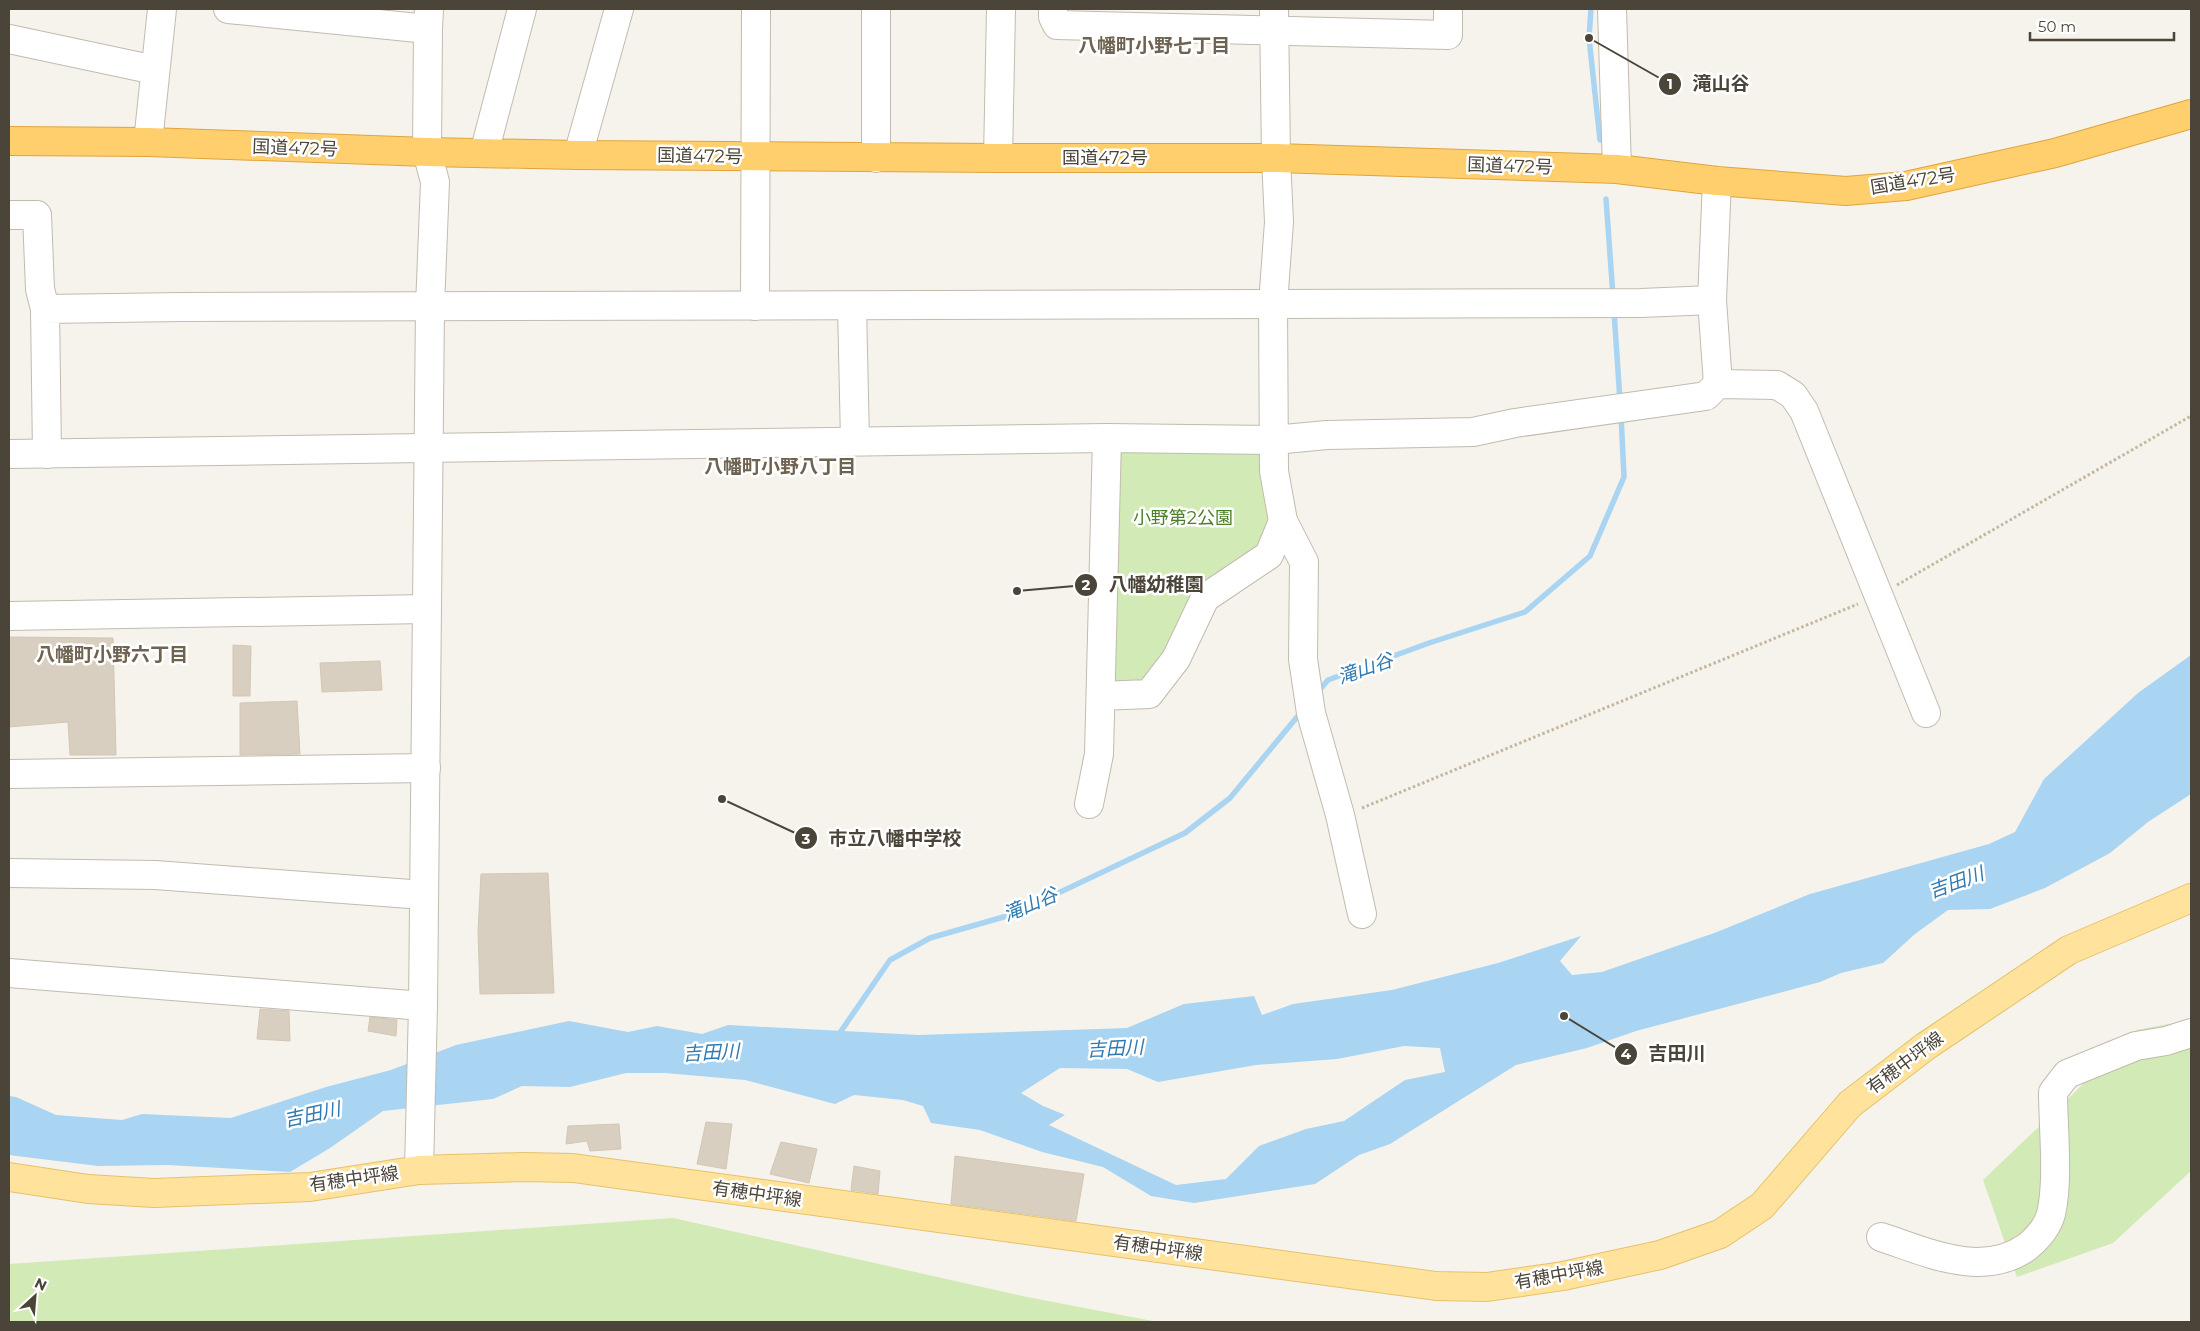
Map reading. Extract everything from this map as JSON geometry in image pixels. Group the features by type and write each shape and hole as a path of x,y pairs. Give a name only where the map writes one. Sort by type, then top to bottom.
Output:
{"highway":[{"name":"国道472号","path":"9,141 148,142 427,152 578,155 876,158 1276,158 1617,169 1717,181 1846,191 1906,186 2055,152 2191,114"}],"main road":[{"name":"有穂中坪線","path":"9,1177 88,1189 154,1193 310,1187 419,1162 573,1168 1436,1286 1487,1287 1563,1276 1660,1255 1720,1234 1762,1206 1850,1104 1926,1046 2069,950 2191,898"}],"street":[{"path":"148,142 162,9"},
{"path":"228,9 429,19 427,152 435,182 430,307 423,1006 419,1162"},
{"path":"484,153 522,9"},
{"path":"578,155 619,9"},
{"path":"756,9 754,157 756,306"},
{"path":"876,9 876,158"},
{"path":"998,158 1001,9"},
{"path":"1053,9 1053,17 1057,25 1274,20 1448,35 1448,12"},
{"path":"1612,9 1617,169"},
{"path":"1274,20 1279,222 1273,304 1274,471 1283,521 1304,562 1304,659 1312,713 1340,815 1362,914"},
{"path":"9,39 156,70"},
{"path":"1717,181 1712,300 1718,384"},
{"path":"9,215 37,215 40,289 45,309 47,454"},
{"path":"45,309 1641,303 1712,300"},
{"path":"852,306 855,441"},
{"path":"9,454 1107,438 1274,440 1327,436 1473,432 1515,423 1706,396 1718,384 1777,385 1793,395 1804,411 1833,488 1926,713"},
{"path":"1089,804 1099,754 1107,438"},
{"path":"1100,696 1149,694 1176,659 1205,598 1269,555 1283,521"},
{"path":"9,616 427,609"},
{"path":"9,774 426,768"},
{"path":"9,873 155,875 424,895"},
{"path":"9,973 423,1006"},
{"path":"1881,1237 1951,1260 1992,1262 2018,1253 2040,1237 2051,1215 2054,1188 2053,1092 2067,1074 2136,1046 2166,1041 2191,1033"}],"path":[{"path":"1340,815 1879,596 2191,416"}],"green space":[{"name":"小野第2公園","path":"1120,451 1264,453 1271,515 1263,544 1170,650 1144,686 1110,688"},
{"path":"2191,1020 2191,1171 2113,1243 2017,1277 1983,1180 2072,1095 2136,1030"},
{"path":"673,1218 1027,1297 1158,1322 9,1322 9,1264"}],"water":[{"path":"2191,655 2191,794 2148,822 2110,853 2045,888 1990,909 1948,910 1915,934 1883,963 1841,973 1820,982 1636,1031 1587,1048 1516,1065 1390,1144 1359,1155 1315,1184 1194,1203 1151,1196 1103,1167 1042,1152 980,1130 931,1123 923,1106 903,1100 854,1095 835,1104 745,1080 665,1073 626,1073 570,1087 522,1086 493,1099 383,1111 330,1148 290,1172 168,1165 98,1166 9,1155 9,1096 16,1097 56,1115 122,1120 142,1114 231,1118 326,1087 391,1070 456,1045 569,1021 628,1032 657,1026 702,1034 728,1025 919,1035 1127,1028 1184,1004 1254,996 1262,1015 1293,1004 1392,990 1498,963 1581,936 1560,961 1572,975 1602,972 1717,932 1810,894 1989,844 2015,832 2044,779 2138,693","holes":["1404,1046 1440,1048 1445,1072 1405,1080 1344,1121 1306,1129 1259,1146 1226,1179 1176,1185 1049,1125 1065,1115 1043,1106 1021,1093 1060,1068 1127,1069 1158,1082 1256,1065 1337,1059"]}],"building":[{"path":"9,637 113,638 116,755 70,755 68,722 9,727"},
{"path":"233,645 251,646 250,696 233,696"},
{"path":"380,661 382,690 322,692 320,663"},
{"path":"297,701 300,754 240,755 240,703"},
{"path":"548,873 554,993 480,994 478,931 481,874"},
{"path":"260,1009 289,1011 290,1041 257,1039"},
{"path":"370,1017 397,1020 396,1036 368,1031"},
{"path":"706,1122 732,1124 726,1169 697,1164"},
{"path":"619,1124 621,1149 590,1151 587,1141 566,1144 568,1126"},
{"path":"781,1142 817,1149 809,1183 770,1174"},
{"path":"955,1156 1084,1174 1076,1221 951,1204"},
{"path":"854,1166 880,1171 878,1194 851,1190"}],"waterway":[{"name":"滝山谷","path":"1591,9 1589,38 1600,140"},
{"name":"滝山谷","path":"1606,199 1613,296"},
{"name":"滝山谷","path":"1614,311 1620,401"},
{"name":"滝山谷","path":"1316,694 1328,680 1429,643 1525,612 1590,556 1624,477 1621,415"},
{"name":"滝山谷","path":"837,1037 890,960 930,938 1014,914 1185,833 1230,798 1302,711"}],"place":[{"name":"滝山谷","path":"1589,38"},
{"name":"八幡幼稚園","path":"1017,591"},
{"name":"市立八幡中学校","path":"722,799"},
{"name":"吉田川","path":"1564,1016"}],"district":[{"name":"八幡町小野七丁目","path":"1154,45"},
{"name":"八幡町小野八丁目","path":"780,466"},
{"name":"八幡町小野六丁目","path":"112,654"}]}
